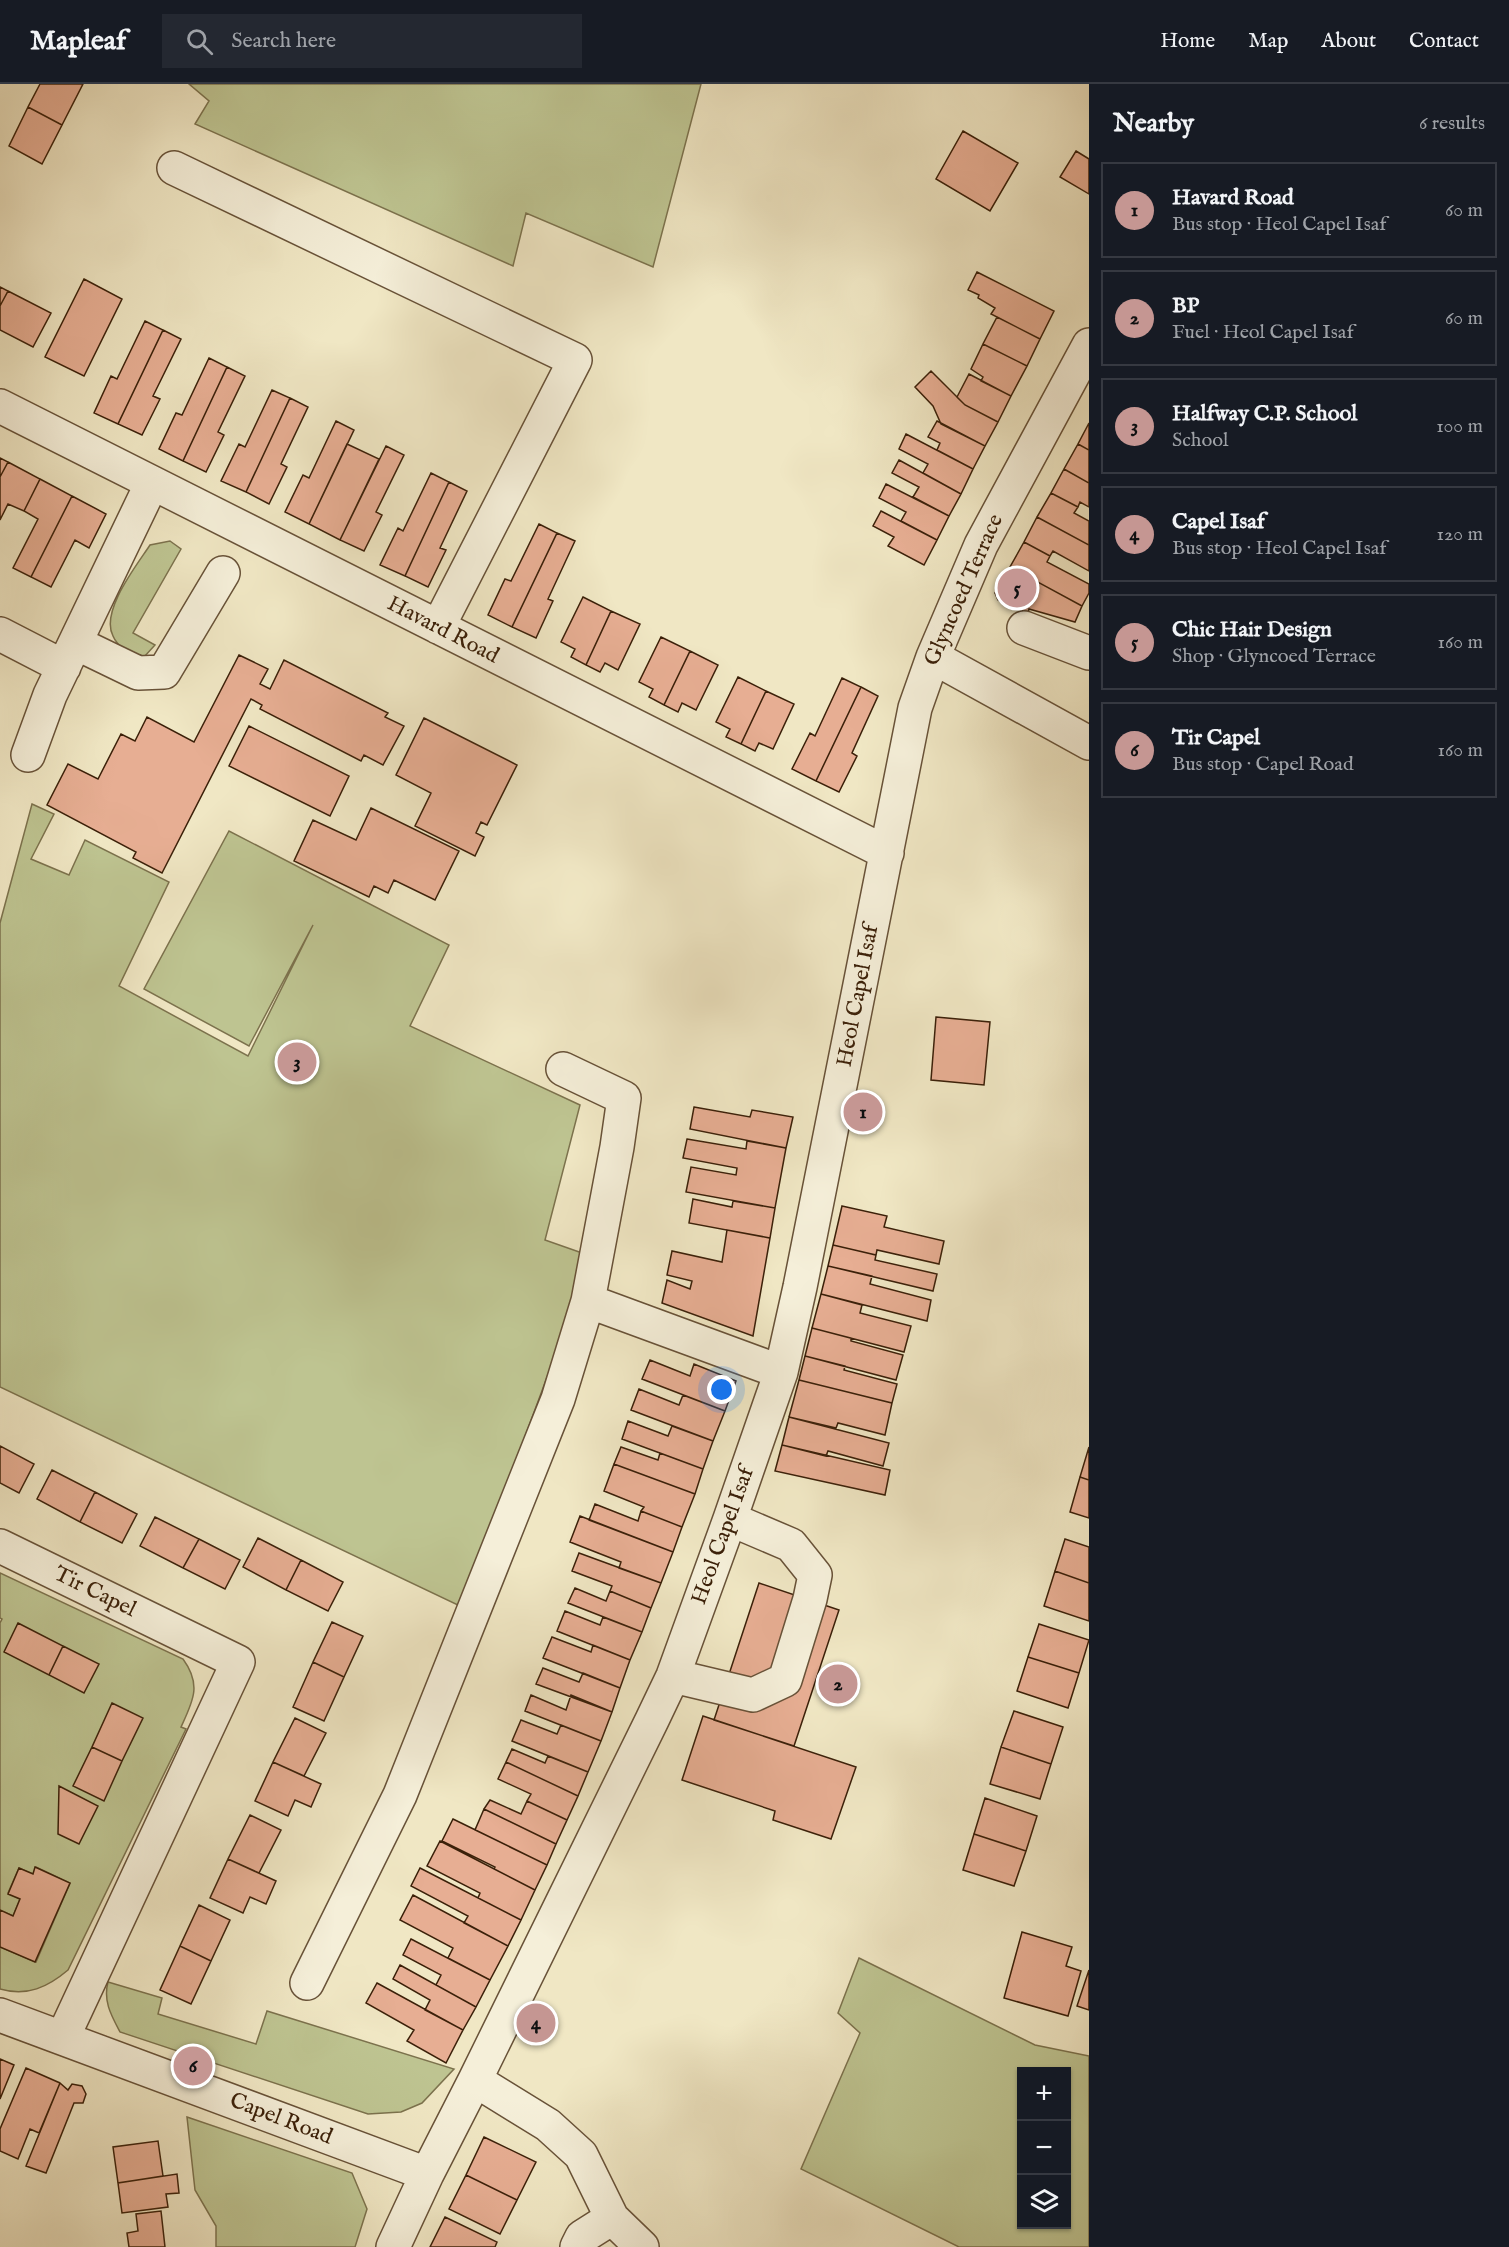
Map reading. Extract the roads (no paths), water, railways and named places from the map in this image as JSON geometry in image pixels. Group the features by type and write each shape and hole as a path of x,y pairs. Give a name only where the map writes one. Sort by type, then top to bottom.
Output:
{"street":[{"path":"174,168 575,360 438,627"},
{"name":"Glyncoed Terrace","path":"887,853 915,708 933,657 981,545 1089,345"},
{"name":"Havard Road","path":"0,406 887,853"},
{"path":"28,755 50,695 152,483"},
{"path":"0,634 138,673 164,672 223,573"},
{"path":"1024,628 1089,653"},
{"path":"933,657 1089,743"},
{"name":"Heol Capel Isaf","path":"393,2247 673,1676 730,1520 781,1372 887,853"},
{"path":"307,1983 400,1795 558,1399 588,1301 624,1098 563,1069"},
{"path":"588,1301 781,1372"},
{"path":"673,1676 753,1695 785,1680 815,1575 791,1545 730,1520"},
{"name":"Tir Capel","path":"0,1546 238,1662 63,2037"},
{"name":"Capel Road","path":"0,2015 427,2174"},
{"path":"475,2080 548,2125 581,2155 612,2218 642,2247"},
{"path":"577,2247 582,2237 612,2218"}],"place":[{"name":"Chic Hair Design","path":"1017,588"},
{"name":"Halfway C.P. School","path":"297,1062"},
{"name":"Havard Road","path":"863,1112"},
{"name":"BP","path":"838,1684"},
{"name":"Capel Isaf","path":"536,2023"},
{"name":"Tir Capel","path":"193,2066"}]}
